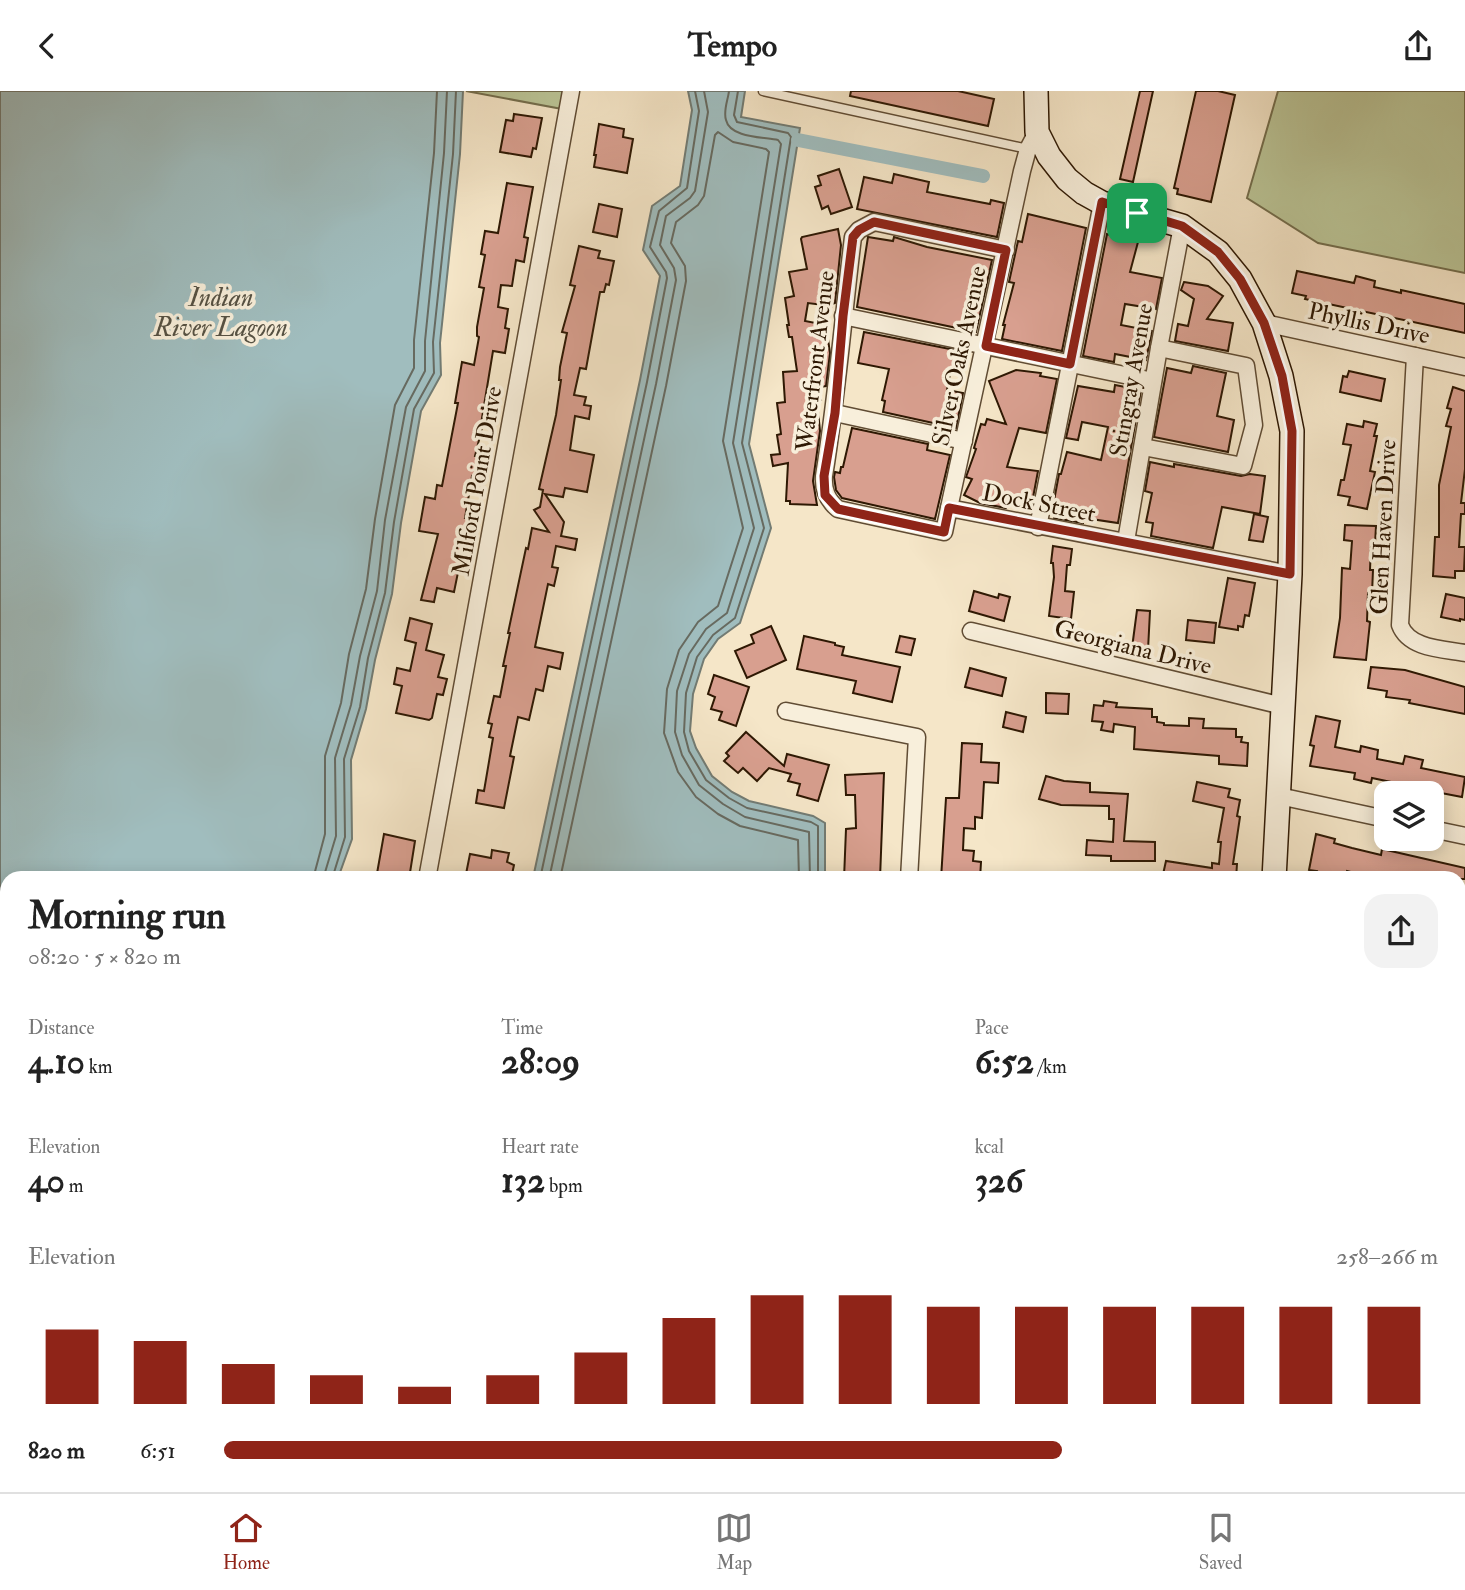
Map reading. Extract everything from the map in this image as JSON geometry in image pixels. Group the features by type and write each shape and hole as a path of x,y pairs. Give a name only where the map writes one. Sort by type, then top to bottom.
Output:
{"street":[{"name":"Milford Point Drive","path":"429,871 571,91"},
{"path":"1036,91 1033,140 1067,179 1084,193 1102,202 1182,226 1218,252 1240,279 1264,323 1282,376 1292,431 1290,574 1274,871"},
{"name":"Silver Oaks Avenue","path":"949,508 1033,140"},
{"path":"1038,527 1102,202"},
{"name":"Waterfront Avenue","path":"824,476 835,413 853,237 859,230 874,222 1006,250"},
{"name":"Stingray Avenue","path":"1126,541 1158,348 1182,226"},
{"path":"843,316 1153,381"},
{"name":"Phyllis Drive","path":"1264,323 1465,367"},
{"path":"1143,447 1243,466 1254,425 1247,366 1158,348"},
{"name":"Glen Haven Drive","path":"1415,356 1401,625 1404,634 1420,644 1465,653"},
{"path":"835,413 964,441"},
{"name":"Dock Street","path":"824,476 825,495 838,509 944,532 949,508 1290,574"},
{"name":"Georgiana Drive","path":"971,631 1283,706"},
{"path":"786,711 917,737 909,871"},
{"path":"1279,796 1374,816"},
{"path":"1444,832 1465,836"}],"lane":[{"path":"763,91 1033,140"}],"green space":[{"path":"466,91 563,91 562,109"},
{"path":"1278,91 1465,91 1465,273 1318,243 1247,198"}],"water":[{"name":"Indian River Lagoon","path":"0,91 463,91 460,154 440,343 441,375 421,411 401,523 392,594 366,709 351,760 352,839 341,871 0,871"},
{"path":"688,91 745,91 741,117 800,128 749,444 771,528 740,623 718,639 704,659 693,694 690,731 712,776 732,792 749,801 813,816 825,823 825,871 535,871 660,276 643,250 652,206 680,186 692,110"}],"building":[{"path":"851,91 958,91 994,99 988,126 850,96"},
{"path":"1140,91 1153,91 1133,182 1120,179"},
{"path":"1196,91 1218,91 1235,95 1211,202 1177,194 1178,189 1174,188"},
{"path":"514,114 542,118 536,149 533,148 531,157 500,152 506,120 513,121"},
{"path":"599,124 624,129 623,137 633,139 627,173 594,167"},
{"path":"839,169 852,207 831,214 828,206 822,209 815,187 821,185 818,176"},
{"path":"894,174 929,182 927,192 990,204 991,200 1004,203 997,237 857,209 864,177 892,183"},
{"path":"507,183 533,187 524,237 528,238 524,262 516,260 512,286 501,285 498,307 508,309 505,328 509,329 505,353 493,351 483,424 475,456 488,459 484,479 472,476 465,518 469,518 454,592 437,588 434,602 421,600 438,534 419,531 425,497 435,499 437,485 442,486 458,403 455,403 462,362 474,365 484,288 479,287 485,255 481,254 485,231 498,233"},
{"path":"599,204 622,209 617,237 593,232"},
{"path":"1028,214 1086,228 1062,351 1002,339 1014,283 1009,282 1018,241 1022,242"},
{"path":"838,229 841,245 835,303 832,306 808,303 805,321 826,325 830,353 826,386 819,387 821,400 817,401 820,431 813,481 817,505 790,504 790,501 786,501 788,463 773,466 771,455 780,454 777,435 781,434 777,403 785,402 783,372 797,371 792,337 789,337 787,325 785,298 794,296 789,272 807,269 802,237"},
{"path":"1107,234 1138,242 1130,272 1162,278 1156,309 1125,304 1121,325 1152,331 1146,360 1115,354 1114,362 1083,356"},
{"path":"868,237 893,241 894,237 927,247 992,260 976,332 857,307"},
{"path":"579,246 600,251 598,258 614,261 609,285 606,284 604,292 600,292 586,369 580,368 574,395 586,397 584,405 591,406 589,419 575,416 570,450 594,455 587,492 565,488 563,497 545,494 564,522 561,536 577,539 575,550 556,546 552,567 558,568 554,586 548,584 535,647 563,653 560,669 548,666 543,691 536,689 529,720 518,717 510,756 514,757 504,808 476,803 478,790 484,791 493,738 489,737 492,724 488,723 494,696 500,697 506,666 503,666 508,633 526,548 528,549 532,528 549,532 534,510 540,507 543,490 539,489 556,415 560,367 567,333 562,332 575,286 570,285"},
{"path":"1297,271 1354,283 1356,276 1375,281 1374,287 1465,304 1465,333 1305,299 1306,296 1292,293"},
{"path":"1184,282 1208,286 1223,296 1207,319 1233,323 1228,351 1175,341 1178,324 1188,326 1194,299 1181,290"},
{"path":"864,332 955,350 953,357 959,358 957,369 951,368 947,390 963,393 956,428 883,412 885,401 882,400 889,369 858,363"},
{"path":"1193,366 1226,373 1217,416 1234,420 1228,452 1154,437 1167,368 1191,373"},
{"path":"1016,370 1041,373 1040,376 1057,379 1046,433 1019,428 1007,467 1038,471 1032,503 1010,500 1006,508 980,503 964,495 972,479 966,477 981,424 985,425 987,419 1006,424 989,381"},
{"path":"1349,371 1385,379 1381,401 1340,392 1343,376 1347,377"},
{"path":"1115,385 1141,390 1118,523 1084,518 1083,523 1054,518 1056,506 1053,506 1059,474 1067,452 1101,460 1108,427 1082,422 1078,440 1066,438 1078,386 1114,392"},
{"path":"1453,387 1465,391 1465,469 1461,503 1465,503 1465,514 1461,514 1459,547 1465,547 1464,571 1455,571 1455,578 1433,576 1435,537 1439,537 1439,485 1451,427 1446,426 1451,409 1447,408"},
{"path":"1364,421 1377,424 1370,471 1375,472 1367,509 1348,505 1350,497 1338,495 1351,445 1343,444 1347,424 1363,427"},
{"path":"852,428 928,444 927,450 950,455 935,519 842,498 836,490 834,477 835,472 840,473 843,467"},
{"path":"1150,462 1241,476 1265,476 1260,514 1222,507 1213,548 1151,536 1153,523 1146,522 1152,493 1145,491"},
{"path":"1254,514 1268,517 1263,542 1249,540"},
{"path":"1345,525 1376,526 1375,544 1371,544 1370,570 1373,570 1372,593 1368,593 1367,621 1370,622 1366,660 1334,657 1340,618 1342,568 1350,569 1352,541 1344,540"},
{"path":"1053,546 1072,549 1070,565 1067,565 1065,591 1074,592 1071,619 1049,616 1054,577 1051,563"},
{"path":"1228,578 1255,583 1249,616 1245,615 1243,627 1238,626 1238,630 1219,627"},
{"path":"974,591 998,598 999,594 1010,597 1004,621 969,611"},
{"path":"1446,594 1465,598 1465,620 1441,617"},
{"path":"1137,610 1150,611 1148,650 1132,648"},
{"path":"410,618 432,624 426,650 444,655 438,677 447,679 443,695 437,694 432,718 429,720 396,713 402,686 394,684 397,668 410,671 416,643 405,640"},
{"path":"1188,620 1216,623 1214,643 1186,640"},
{"path":"771,626 786,660 747,678 735,651 754,643 751,635"},
{"path":"804,636 844,647 842,655 900,667 892,702 853,693 856,681 797,669"},
{"path":"900,636 915,639 911,655 896,652"},
{"path":"1371,667 1405,670 1465,687 1465,714 1409,703 1410,700 1386,697 1387,691 1368,688"},
{"path":"970,668 1006,678 1002,696 965,687"},
{"path":"714,675 749,687 736,726 719,720 722,712 711,709 715,697 708,694"},
{"path":"1046,693 1069,694 1068,714 1046,713"},
{"path":"1104,701 1117,703 1116,707 1152,709 1152,717 1157,717 1157,722 1164,725 1189,726 1189,718 1204,719 1203,728 1236,729 1236,737 1242,737 1241,742 1248,743 1247,766 1219,764 1219,756 1134,749 1135,727 1114,724 1113,732 1101,730 1103,722 1092,721 1094,705 1103,706"},
{"path":"1006,712 1026,717 1023,732 1003,727"},
{"path":"1316,716 1340,721 1335,747 1360,752 1361,746 1378,750 1377,759 1403,764 1405,756 1423,760 1421,768 1465,777 1462,797 1444,794 1444,781 1386,781 1372,778 1371,783 1354,779 1355,773 1310,766 1314,746 1310,745"},
{"path":"746,732 784,766 787,754 829,765 818,801 797,795 800,784 788,781 791,774 769,768 757,781 743,768 738,773 724,761 729,756 726,753"},
{"path":"962,743 982,744 981,762 999,763 998,783 984,782 982,818 975,817 975,829 964,828 963,850 974,851 973,861 981,862 980,871 941,871 946,798 959,798"},
{"path":"884,773 880,871 844,871 846,829 856,828 855,795 846,795 845,775"},
{"path":"1046,776 1064,781 1090,783 1090,792 1128,794 1124,841 1155,842 1155,861 1111,861 1111,856 1086,855 1087,840 1113,842 1114,819 1109,819 1109,806 1061,805 1039,799"},
{"path":"1197,782 1230,789 1228,797 1240,800 1233,864 1237,864 1237,871 1164,871 1166,861 1212,868 1212,863 1219,864 1221,842 1218,842 1224,808 1193,801"},
{"path":"384,834 415,841 410,871 377,871"},
{"path":"1316,834 1335,839 1334,843 1381,855 1382,851 1391,851 1465,868 1465,871 1309,870"},
{"path":"492,850 509,853 507,862 514,865 513,871 467,871 470,854 491,858"}],"waterway":[{"path":"798,140 983,176"}],"route":[{"path":"1102,202 1137,213 1182,226 1218,252 1240,279 1264,323 1282,376 1292,431 1290,574 949,508 944,532 838,509 830,503 823,485 835,413 853,237 859,230 874,222 1006,250 986,346 1070,364 1102,202"}]}
